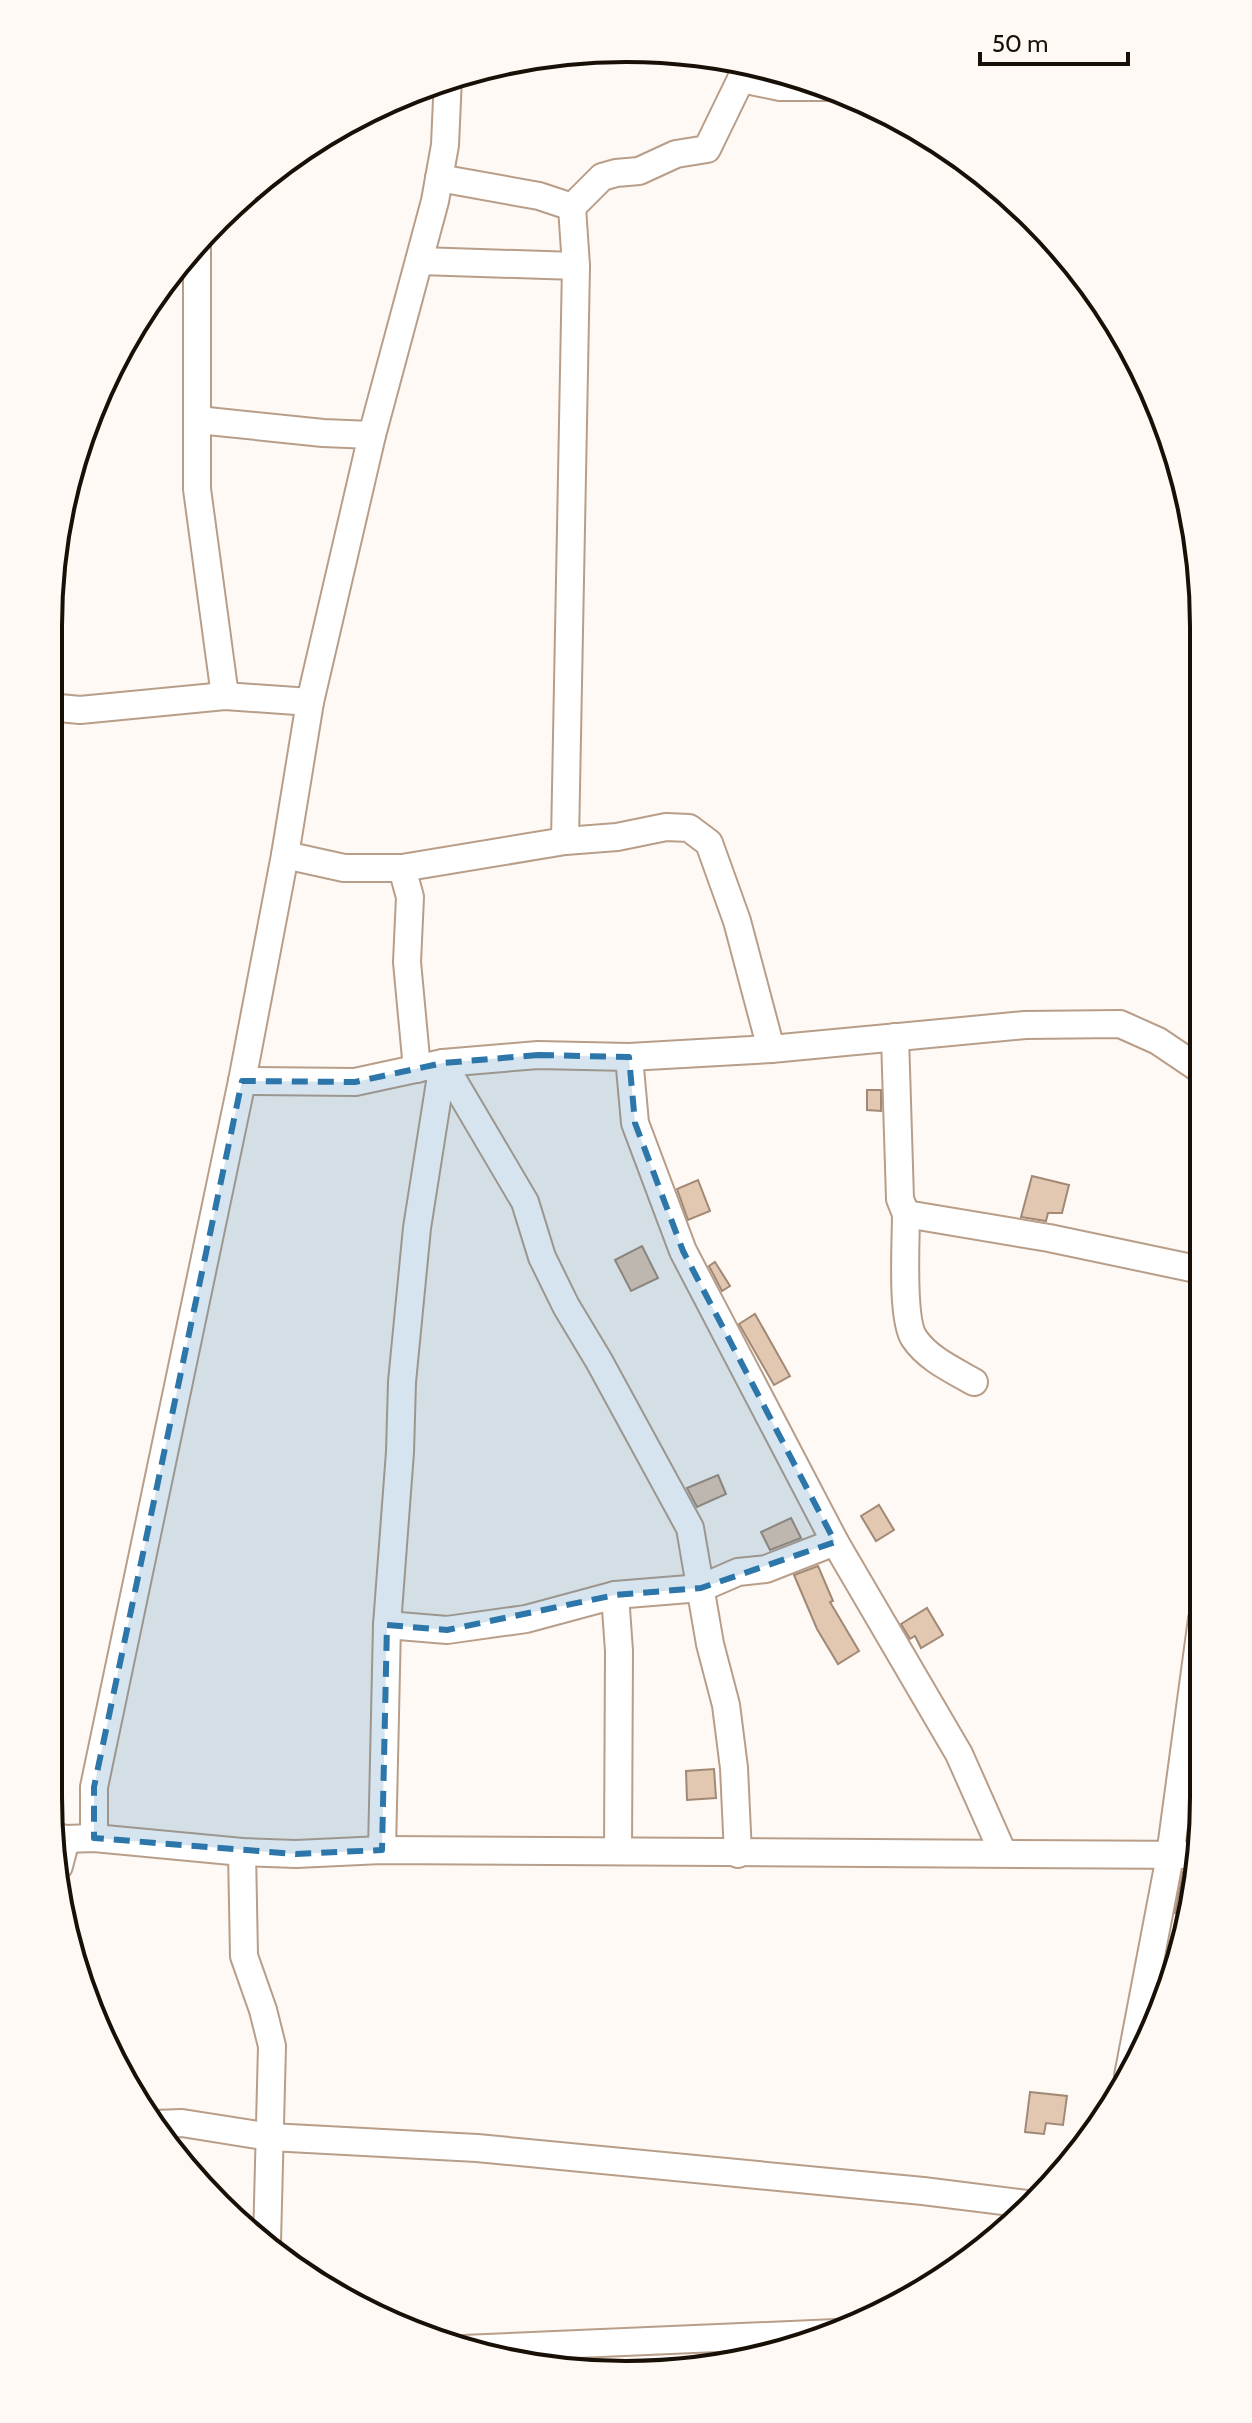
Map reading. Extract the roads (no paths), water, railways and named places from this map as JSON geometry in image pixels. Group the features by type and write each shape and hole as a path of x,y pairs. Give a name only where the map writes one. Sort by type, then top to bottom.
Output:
{"street":[{"path":"565,841 576,266 572,207 602,177 639,171 676,154 707,149 742,74"},
{"path":"760,78 780,87 791,87"},
{"path":"94,1838 94,1787 242,1081 285,855 310,702 372,435 420,261 439,178 445,145 447,91"},
{"path":"439,178 539,196 572,207"},
{"path":"197,260 197,489 225,696"},
{"path":"420,261 576,266"},
{"path":"198,420 372,435"},
{"path":"62,708 80,710 225,696 310,702"},
{"path":"285,855 344,868 402,868 565,841 617,837 666,827 689,828 709,843 737,921 771,1049"},
{"path":"402,868 410,897 407,962 417,1069"},
{"path":"242,1081 355,1082 443,1063 538,1055 629,1057 771,1049 1025,1025 1120,1024 1158,1041 1190,1063"},
{"path":"895,1037 900,1199 906,1214 907,1316 912,1335 923,1349 974,1382"},
{"path":"629,1057 635,1123 683,1251 835,1542 959,1754 1003,1853"},
{"path":"443,1063 525,1202 542,1257 566,1306 690,1528 710,1644 726,1705 734,1768 738,1854"},
{"path":"382,1850 387,1625 402,1382 417,1228 443,1063"},
{"path":"906,1214 1049,1238 1190,1268"},
{"path":"387,1625 447,1630 526,1619 615,1595 701,1588 738,1572 766,1569 835,1542"},
{"path":"615,1595 619,1651 618,1851"},
{"path":"1135,2039 1170,1856 1190,1708"},
{"path":"63,1837 296,1854 382,1850 1187,1855"},
{"path":"242,1852 244,1956 272,2046 267,2232"},
{"path":"167,2124 182,2123 270,2137 477,2148 1018,2203"},
{"path":"504,2347 795,2335"}]}
